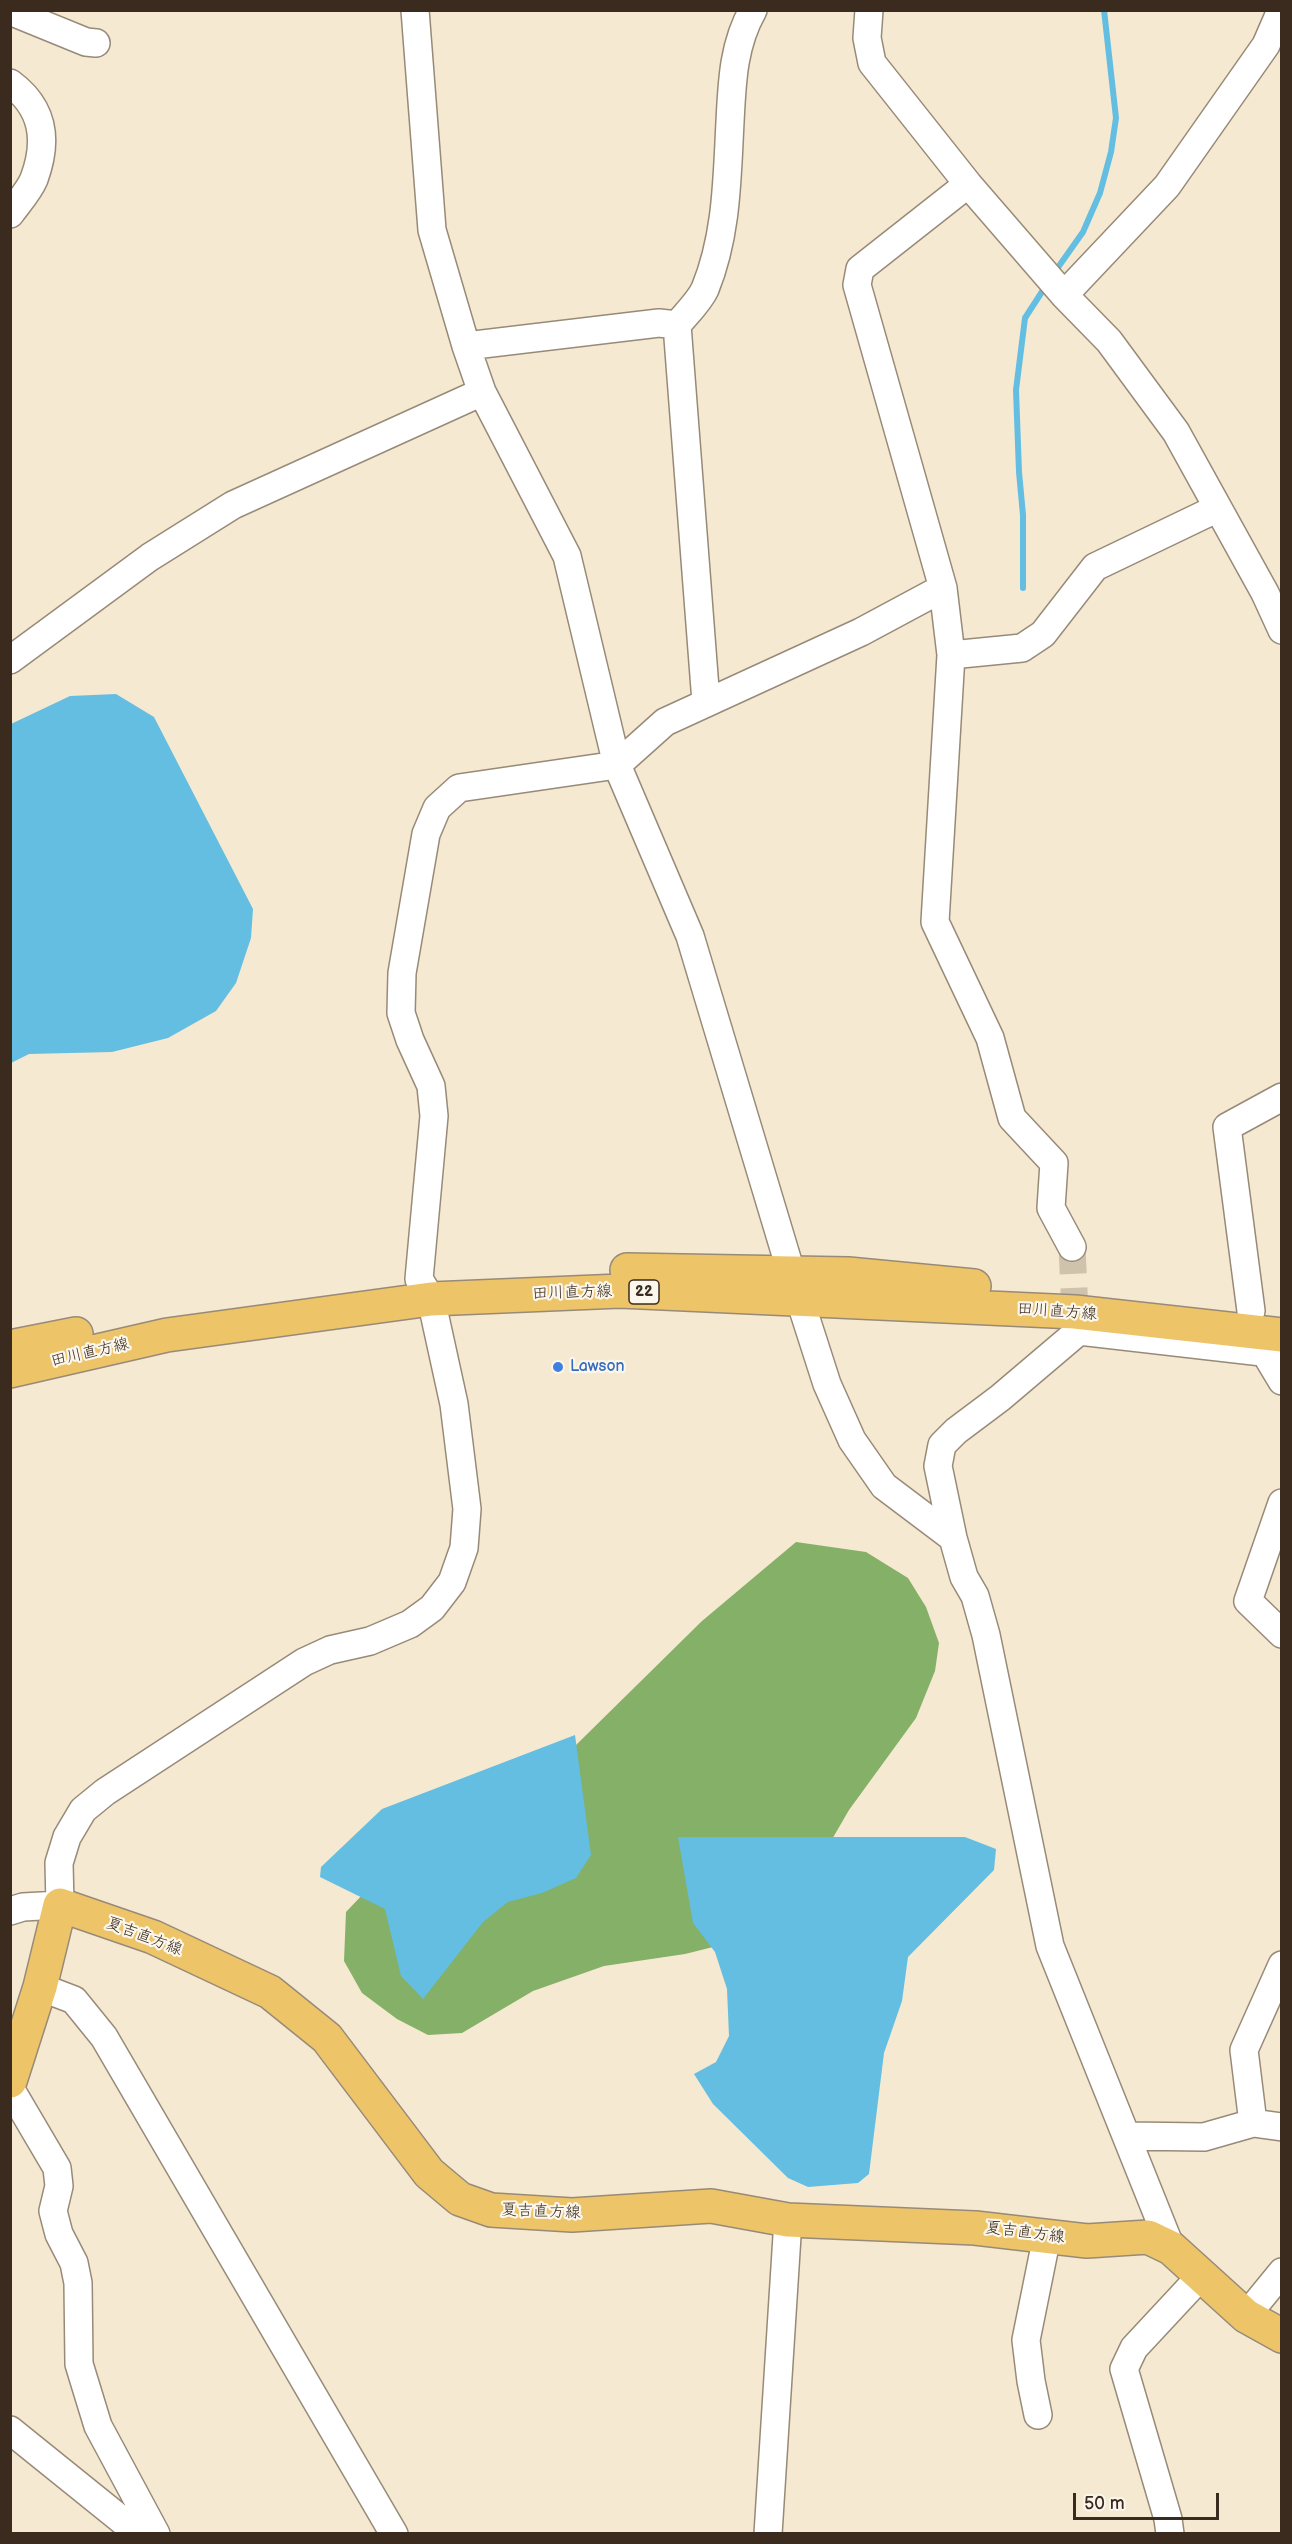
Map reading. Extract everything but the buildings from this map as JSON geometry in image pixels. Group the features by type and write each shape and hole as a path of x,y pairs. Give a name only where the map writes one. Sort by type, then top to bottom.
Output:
{"main road":[{"name":"田川直方線","path":"10,1347 161,1316 286,1296 425,1289 620,1292 795,1285 848,1274 1266,1329"},
{"name":"田川直方線","path":"795,1285 1077,1321 1266,1329"},
{"name":"田川直方線","path":"10,1371 167,1335 425,1289"},
{"path":"10,2081 40,1987 60,1905"},
{"name":"夏吉直方線","path":"60,1905 153,1937 270,1992 327,2038 429,2173 460,2199 491,2210 572,2215 711,2206 788,2220 975,2228 1087,2241 1148,2237 1172,2248 1246,2316 1281,2336"}],"street":[{"path":"415,10 432,230 466,346 482,392 567,556 617,765 690,936 827,1384 852,1440 884,1486 953,1538"},
{"path":"706,702 677,325 704,291 721,241 726,203 733,65 745,25 753,10"},
{"path":"869,10 867,38 872,63 968,183 1064,295 1109,341 1176,432 1265,593 1281,630"},
{"path":"1064,295 1167,186 1266,45 1279,10"},
{"path":"10,11 86,42 96,43"},
{"path":"10,84 22,92 42,127 40,154 33,180 10,214"},
{"path":"968,183 860,269 857,285 943,588 951,655 935,922 990,1038 1012,1118 1054,1163 1051,1208 1072,1247"},
{"path":"466,346 659,323 677,325"},
{"path":"10,660 150,557 233,505 482,392"},
{"path":"951,655 1022,648 1043,634 1095,567 1218,508"},
{"path":"10,1911 23,1907 60,1905 59,1863 67,1837 83,1810 105,1792 304,1662 330,1650 370,1641 410,1624 432,1608 452,1582 464,1548 467,1509 453,1404 425,1289 434,1116 431,1086 410,1040 402,1013 402,973 426,834 437,808 459,788 617,765 665,722 861,632 943,588"},
{"path":"1281,1097 1227,1127 1266,1329 1281,1382"},
{"path":"1077,1321 1000,1398 956,1431 942,1445 938,1466 953,1538 964,1577 975,1596 986,1635 1050,1946 1172,2248"},
{"path":"1281,1503 1248,1601 1281,1634"},
{"path":"1253,2123 1244,2050 1281,1965"},
{"path":"40,1987 74,2000 104,2037 394,2534"},
{"path":"10,2088 57,2168 59,2186 53,2211 59,2234 74,2264 78,2283 79,2364 98,2426 156,2534"},
{"path":"1127,2136 1204,2137 1253,2123 1281,2127"},
{"path":"768,2534 788,2220"},
{"path":"1038,2415 1030,2381 1026,2340 1047,2236"},
{"path":"1246,2316 1281,2272"},
{"path":"1170,2534 1168,2519 1124,2369 1134,2348 1200,2276"},
{"path":"10,2430 139,2534"}],"green space":[{"path":"796,1542 866,1552 908,1578 926,1607 939,1643 935,1671 916,1718 849,1810 816,1867 721,1945 685,1954 604,1966 533,1991 462,2033 428,2035 397,2019 362,1993 344,1961 346,1912 365,1892 576,1745 702,1621"}],"water":[{"path":"116,694 154,717 253,909 251,938 236,983 216,1011 168,1038 112,1052 29,1054 11,1063 11,724 70,696"},
{"path":"575,1735 591,1855 576,1878 542,1893 508,1902 483,1922 423,1999 401,1976 385,1909 320,1877 321,1867 382,1809"},
{"path":"678,1837 965,1837 996,1849 994,1870 908,1957 902,2001 884,2053 869,2174 858,2183 808,2187 788,2178 713,2104 694,2074 716,2062 729,2036 727,1989 715,1952 693,1923"}],"waterway":[{"path":"1054,273 1083,232 1100,193 1111,152 1116,118 1104,10"},
{"path":"1023,588 1023,515 1016,390 1025,318 1047,284"}],"tunnel":[{"path":"1072,1247 1075,1312"}],"place":[{"name":"Lawson","path":"558,1367"}]}
